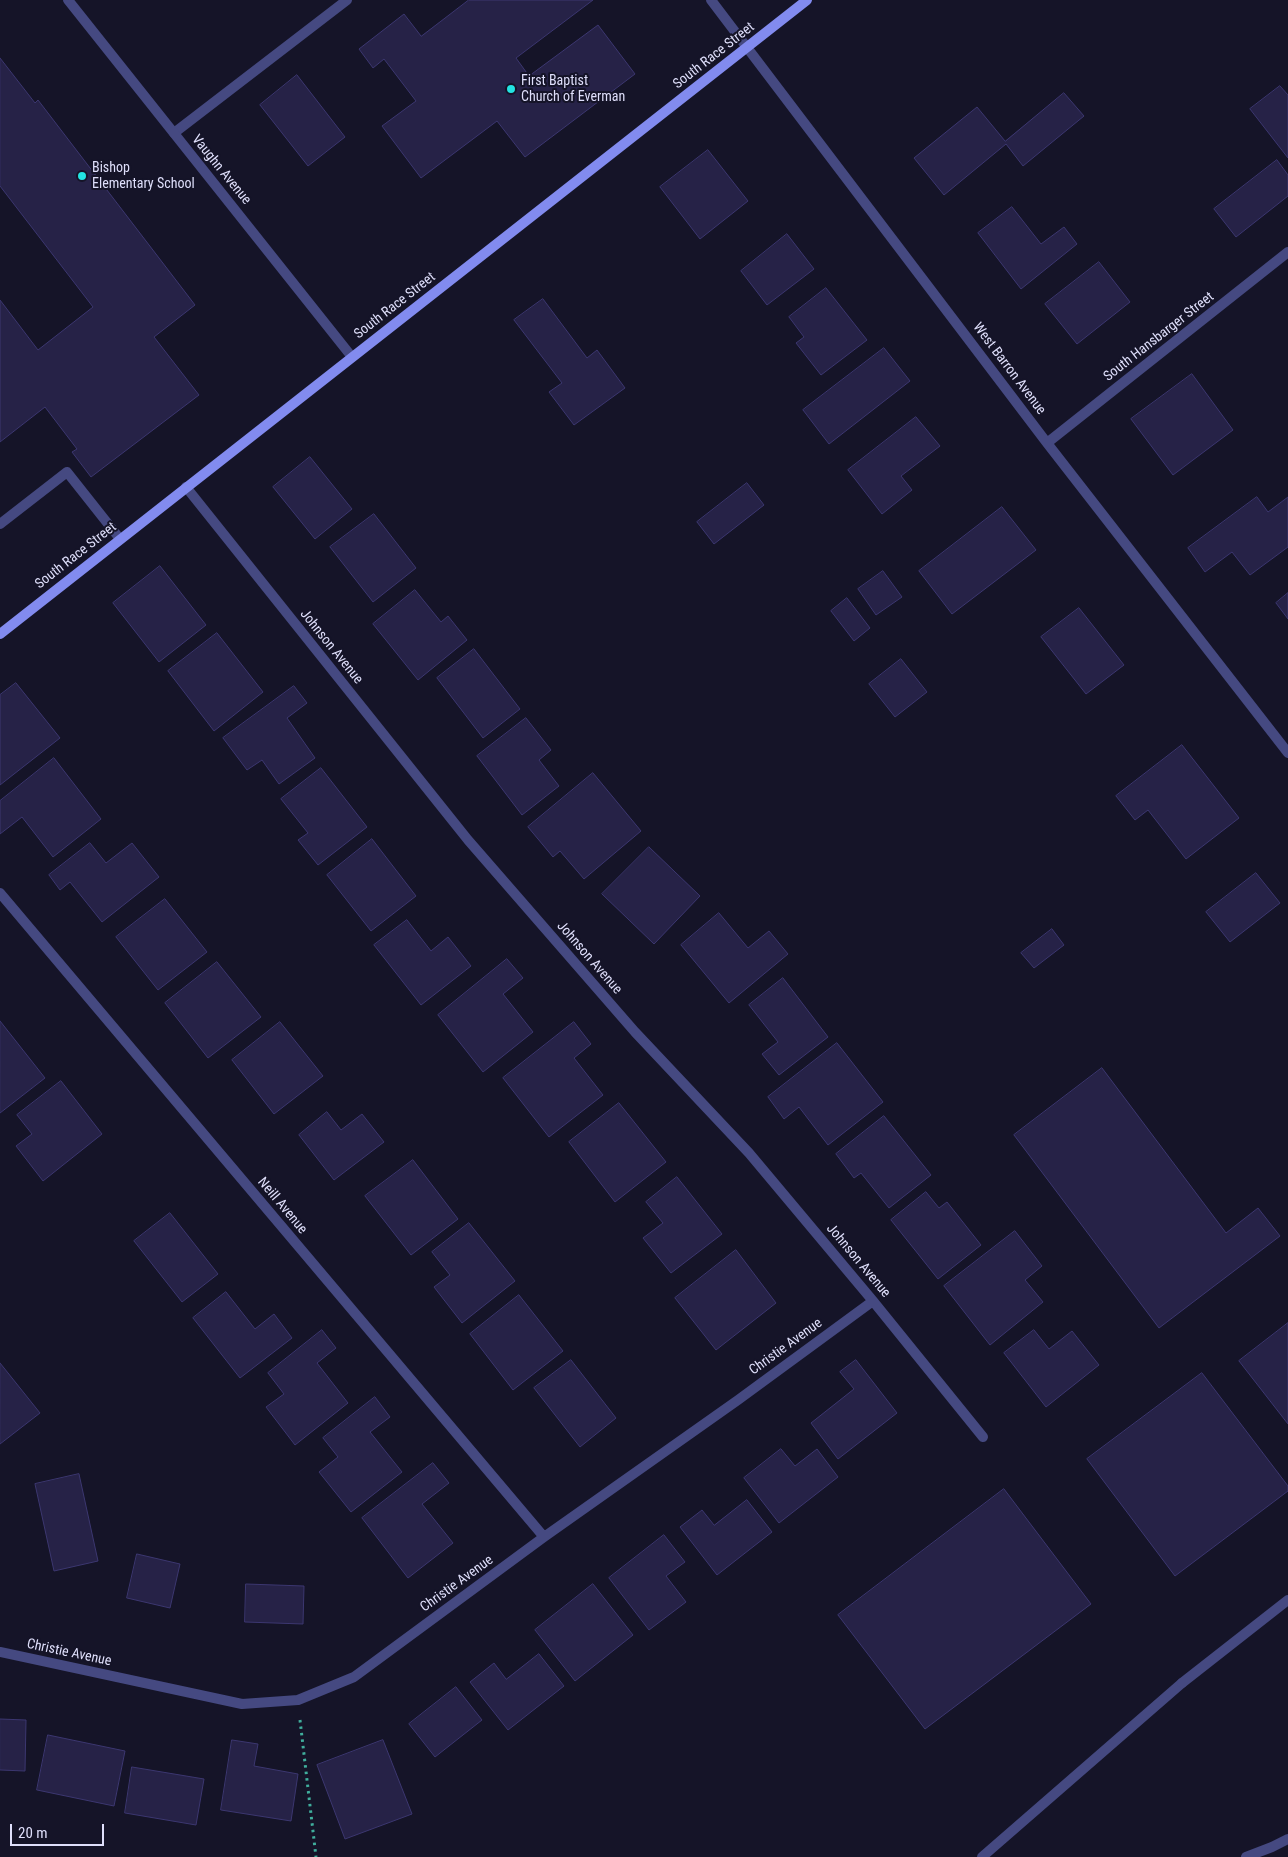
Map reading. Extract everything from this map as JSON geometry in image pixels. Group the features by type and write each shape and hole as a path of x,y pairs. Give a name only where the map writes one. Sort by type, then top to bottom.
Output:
{"main road":[{"name":"South Race Street","path":"0,634 807,0"}],"street":[{"name":"Vaughn Avenue","path":"68,0 352,357"},
{"path":"174,133 347,0"},
{"name":"West Barron Avenue","path":"711,0 1047,443 1288,752"},
{"name":"South Hansbarger Street","path":"1047,443 1288,252"},
{"path":"0,524 67,472 120,539"},
{"name":"Johnson Avenue","path":"186,487 468,840 635,1032 749,1153 873,1301 983,1437"},
{"name":"Neill Avenue","path":"0,893 544,1537"},
{"name":"Christie Avenue","path":"0,1652 242,1704 298,1700 354,1677 544,1537 738,1400 873,1301"},
{"path":"982,1857 1182,1683 1286,1605"},
{"path":"1246,1857 1288,1839"}],"path":[{"path":"298,1700 316,1857"}],"building":[{"name":"First Baptist Church of Everman","path":"469,0 593,0 516,58 529,76 598,25 635,74 525,157 497,121 421,178 382,126 416,101 384,59 373,68 359,49 404,14 421,36"},
{"path":"0,58 35,103 38,100 195,305 154,337 199,395 91,477 72,452 77,449 45,407 0,442 0,300 38,350 93,307 0,186"},
{"path":"297,75 345,137 308,166 260,105"},
{"path":"1280,86 1288,95 1288,158 1250,109"},
{"path":"1064,93 1084,116 1023,166 1006,144 944,195 914,158 977,107 1005,141"},
{"path":"708,150 748,201 700,239 660,187"},
{"path":"1277,160 1288,175 1288,196 1236,237 1214,209"},
{"path":"1012,207 1041,244 1064,227 1077,244 1021,289 978,233"},
{"path":"787,234 814,269 767,305 741,271"},
{"path":"1099,262 1130,302 1077,344 1045,304"},
{"path":"826,288 867,340 821,375 796,343 804,337 789,317"},
{"path":"543,299 587,358 597,350 625,388 574,425 549,392 562,383 514,320"},
{"path":"884,348 910,381 829,444 803,410"},
{"path":"1192,374 1233,430 1173,475 1131,419"},
{"path":"916,417 940,446 901,476 912,490 882,514 848,470"},
{"path":"310,457 352,509 315,539 273,487"},
{"path":"747,483 764,505 714,544 697,522"},
{"path":"1257,497 1268,512 1288,497 1288,547 1250,575 1232,552 1205,572 1188,548"},
{"path":"1002,507 1036,550 952,614 919,571"},
{"path":"374,514 416,568 373,602 330,547"},
{"path":"160,566 206,625 159,662 113,603"},
{"path":"883,571 902,597 876,615 858,589"},
{"path":"415,590 441,622 448,616 467,640 418,680 373,624"},
{"path":"1288,593 1288,619 1276,603"},
{"path":"847,598 870,628 854,641 831,611"},
{"path":"1079,608 1124,665 1086,694 1041,637"},
{"path":"217,633 263,692 214,731 168,671"},
{"path":"474,649 520,709 483,738 437,678"},
{"path":"901,659 927,692 895,717 869,684"},
{"path":"16,683 60,738 0,785 0,695"},
{"path":"294,686 307,703 287,718 315,758 279,784 262,760 247,770 223,738"},
{"path":"526,718 551,750 539,760 559,786 522,815 477,756"},
{"path":"1182,745 1239,818 1186,859 1148,810 1135,820 1116,796"},
{"path":"54,758 101,819 53,857 22,817 0,834 0,801"},
{"path":"321,768 367,827 318,865 298,840 308,833 281,799"},
{"path":"593,773 641,831 584,879 560,851 553,857 528,827"},
{"path":"372,839 416,896 371,931 327,875"},
{"path":"90,843 106,863 132,843 159,877 102,922 70,882 60,890 49,875"},
{"path":"649,847 700,896 654,944 602,894"},
{"path":"1256,873 1280,903 1230,942 1206,912"},
{"path":"165,899 207,952 158,990 116,937"},
{"path":"719,913 748,948 769,931 788,954 729,1003 681,945"},
{"path":"407,920 431,951 448,937 471,966 421,1005 374,945"},
{"path":"1052,929 1064,945 1034,968 1021,953"},
{"path":"507,959 523,978 503,994 533,1032 483,1072 438,1015"},
{"path":"217,962 261,1017 208,1058 165,1003"},
{"path":"783,978 828,1037 779,1075 762,1054 778,1042 749,1005"},
{"path":"0,1021 45,1078 0,1113"},
{"path":"280,1022 323,1076 274,1114 232,1060"},
{"path":"574,1022 591,1044 574,1058 603,1095 549,1137 503,1078"},
{"path":"837,1043 883,1102 828,1145 799,1107 784,1119 768,1097"},
{"path":"1102,1068 1226,1233 1258,1208 1280,1236 1159,1328 1014,1135"},
{"path":"61,1081 102,1134 43,1181 16,1146 32,1134 17,1115"},
{"path":"619,1103 666,1162 615,1202 569,1142"},
{"path":"327,1112 341,1130 362,1114 384,1142 334,1180 299,1135"},
{"path":"884,1116 931,1175 889,1208 861,1173 854,1178 836,1154"},
{"path":"413,1160 458,1219 411,1255 365,1196"},
{"path":"677,1177 722,1234 671,1273 643,1238 663,1223 646,1202"},
{"path":"926,1192 939,1208 947,1202 981,1245 938,1279 891,1220"},
{"path":"170,1213 218,1274 182,1302 134,1241"},
{"path":"469,1223 515,1281 462,1323 434,1287 450,1275 432,1252"},
{"path":"1015,1231 1042,1266 1025,1280 1043,1302 990,1345 944,1286"},
{"path":"736,1250 776,1303 716,1350 675,1298"},
{"path":"226,1292 255,1329 274,1314 292,1338 240,1378 193,1318"},
{"path":"519,1295 563,1351 513,1390 470,1334"},
{"path":"1288,1323 1288,1424 1239,1361"},
{"path":"322,1330 336,1348 317,1363 348,1403 295,1445 266,1407 284,1394 268,1373"},
{"path":"1034,1330 1049,1349 1072,1331 1099,1365 1046,1407 1004,1353"},
{"path":"571,1360 616,1418 580,1447 534,1388"},
{"path":"856,1360 897,1413 838,1459 811,1423 854,1389 840,1372"},
{"path":"0,1363 40,1413 0,1444"},
{"path":"1202,1373 1288,1486 1288,1491 1175,1576 1087,1459"},
{"path":"375,1397 390,1417 370,1432 402,1472 351,1512 319,1472 338,1457 323,1438"},
{"path":"781,1449 795,1466 817,1449 838,1477 779,1523 744,1478"},
{"path":"433,1463 449,1483 422,1504 453,1543 408,1578 362,1518"},
{"path":"79,1474 98,1561 54,1571 35,1484"},
{"path":"1004,1489 1091,1604 925,1729 838,1615"},
{"path":"747,1500 772,1532 717,1575 680,1527 702,1510 714,1525"},
{"path":"664,1535 685,1562 666,1576 686,1602 649,1630 609,1578"},
{"path":"137,1554 180,1564 170,1608 127,1598"},
{"path":"246,1584 304,1586 303,1624 245,1622"},
{"path":"593,1584 633,1635 575,1681 535,1630"},
{"path":"539,1654 564,1686 508,1730 470,1682 494,1663 506,1679"},
{"path":"456,1687 482,1720 435,1757 409,1724"},
{"path":"0,1719 26,1720 25,1771 0,1770"},
{"path":"48,1735 125,1751 114,1806 37,1790"},
{"path":"232,1740 258,1744 254,1766 298,1774 291,1821 221,1810"},
{"path":"383,1740 412,1814 345,1839 317,1765"},
{"path":"132,1767 204,1779 196,1825 125,1813"}],"place":[{"name":"First Baptist Church of Everman","path":"511,89"},
{"name":"Bishop Elementary School","path":"82,176"}]}
